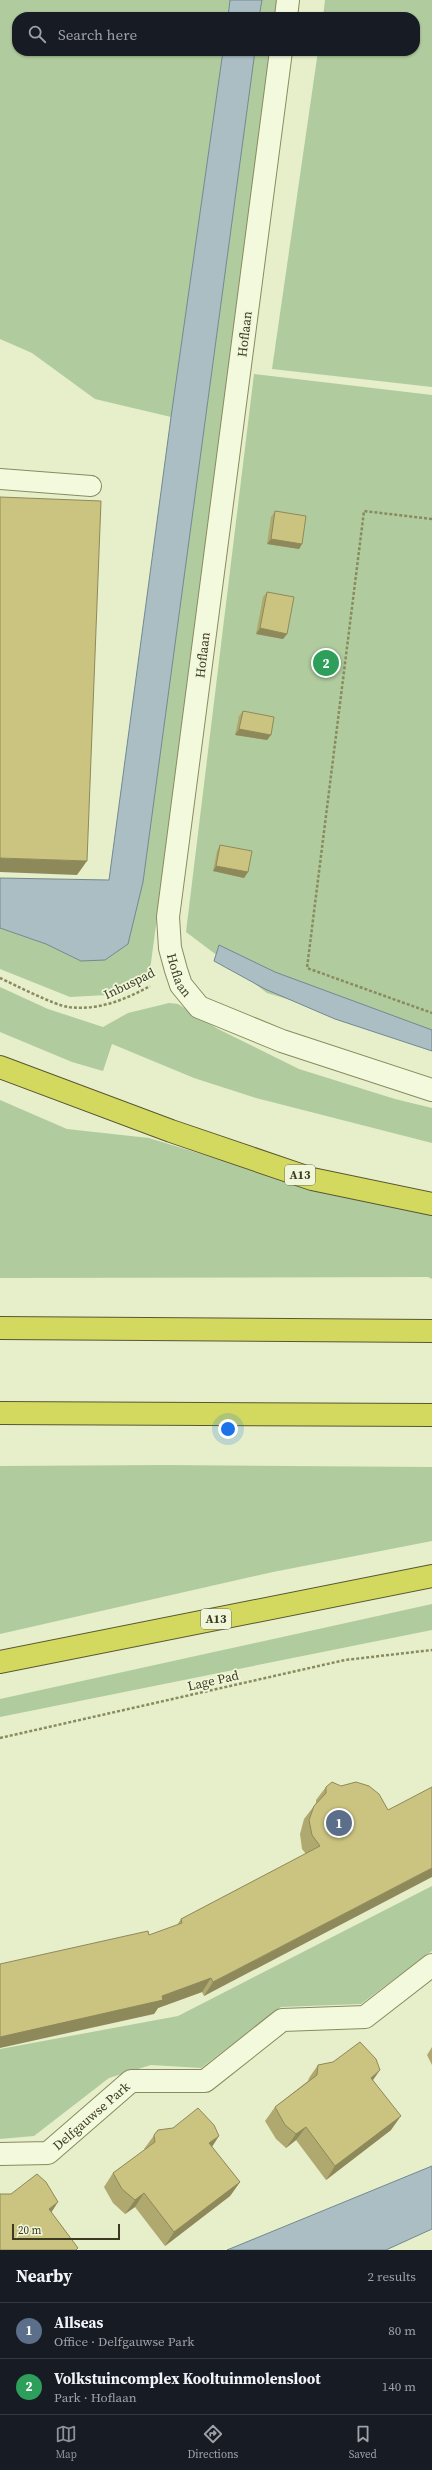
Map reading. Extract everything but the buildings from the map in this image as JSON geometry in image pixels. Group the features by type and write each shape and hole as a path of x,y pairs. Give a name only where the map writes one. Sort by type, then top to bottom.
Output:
{"highway":[{"name":"A13","path":"0,1067 171,1131 312,1179 432,1204"},
{"path":"0,1328 432,1331"},
{"path":"0,1413 432,1415"},
{"name":"A13","path":"0,1662 432,1576"}],"street":[{"path":"287,12 288,0"},
{"name":"Hoflaan","path":"280,56 168,917 170,948 181,985 199,1007 282,1041 432,1090"},
{"name":"Delfgauwse Park","path":"0,2154 48,2153 131,2081 205,2081 282,2020 365,2017 432,1966"}],"lane":[{"path":"0,479 92,486"}],"path":[{"path":"432,519 364,511 307,968 432,1013"},
{"name":"Inbuspad","path":"0,978 67,1007 104,1006 134,994 176,970"},
{"name":"Lage Pad","path":"0,1738 345,1660 432,1650"}],"green space":[{"path":"0,0 230,0 229,12 12,12 12,56 222,56 171,417 95,399 32,353 0,339"},
{"path":"262,0 279,0 278,12 260,12"},
{"path":"325,0 432,0 432,387 272,369 317,56 420,56 420,12 324,12"},
{"path":"254,56 272,56 150,970 147,979 107,995 70,997 0,969 0,928 46,944 81,961 143,882"},
{"path":"254,374 432,395 432,1042 267,993 186,932"},
{"path":"0,987 48,1009 103,1027 128,1013 169,1003 178,1004 218,1029 299,1069 395,1099 432,1108 432,1143 256,1098 194,1078 112,1044 103,1071 72,1062 0,1032"},
{"path":"0,1100 67,1129 149,1138 306,1186 366,1202 432,1215 432,1279 428,1277 0,1278"},
{"path":"167,1465 432,1467 432,1541 273,1572 0,1634 0,1466"},
{"path":"432,1604 432,1630 0,1717 0,1699"},
{"path":"432,1886 432,1951 361,2004 281,2007 201,2068 151,2065 109,2078 34,2136 0,2139 0,2049 178,2016"}],"shaded area":[{"path":"230,0 262,0 260,12 229,12"},
{"path":"222,56 254,56 143,882 128,944 105,960 81,961 46,944 0,928 0,878 109,880 171,417"},
{"path":"219,945 275,972 432,1030 432,1051 335,1019 265,989 214,961"},
{"path":"432,2166 432,2229 386,2250 227,2250"}],"place":[{"name":"Volkstuincomplex Kooltuinmolensloot","path":"326,663"},
{"name":"Allseas","path":"339,1823"}]}
